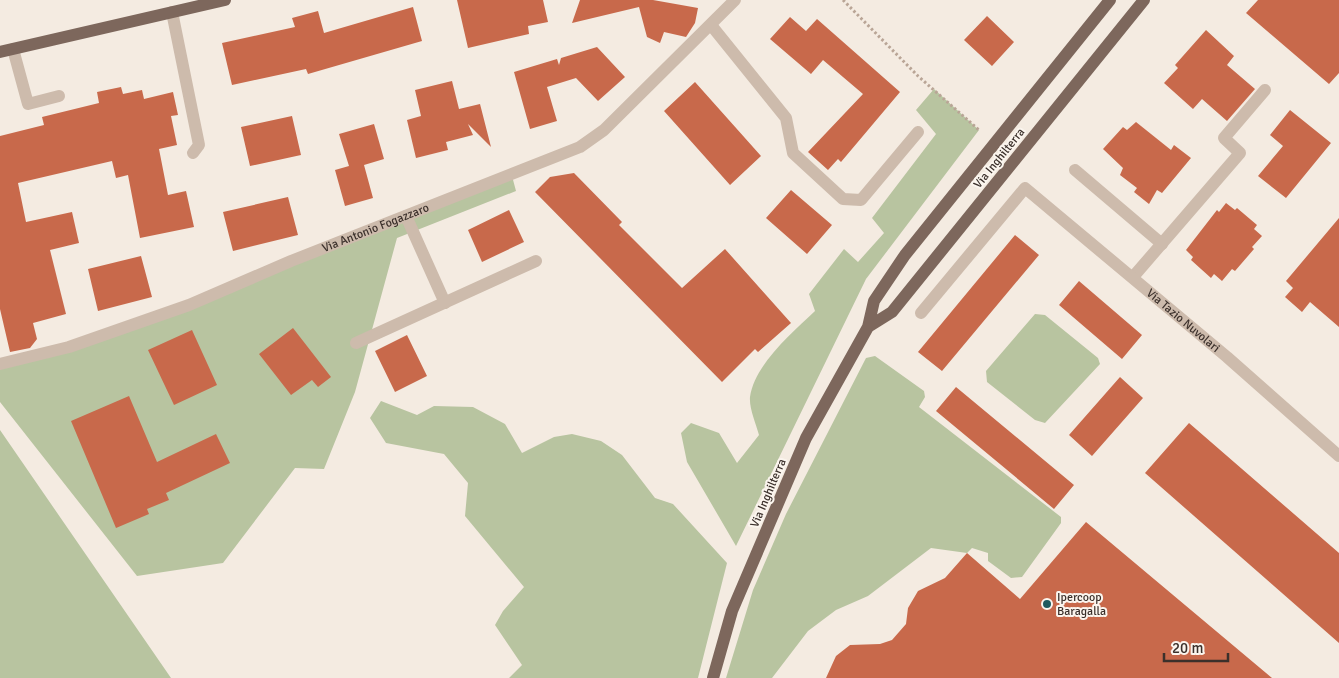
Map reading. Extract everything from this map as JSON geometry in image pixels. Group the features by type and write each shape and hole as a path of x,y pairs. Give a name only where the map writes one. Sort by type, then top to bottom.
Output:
{"main road":[{"path":"0,52 225,0"},
{"name":"Via Inghilterra","path":"713,678 732,611 806,438 868,327 874,301 906,255 1110,0"},
{"name":"Via Inghilterra","path":"868,327 892,312 1144,0"}],"street":[{"name":"Via Antonio Fogazzaro","path":"0,364 69,347 189,305 291,261 552,160 593,140 735,0"},
{"path":"172,12 199,145 193,153"},
{"path":"711,25 786,118 793,153 843,199 860,200 918,132"},
{"path":"13,49 28,104 59,96"},
{"path":"1133,277 1240,153 1224,138 1265,90"},
{"path":"1075,170 1162,244"},
{"name":"Via Tazio Nuvolari","path":"921,313 1025,188 1133,277 1339,456"},
{"path":"406,216 445,303"},
{"path":"356,344 536,261"}],"path":[{"path":"842,0 918,76 979,130"}],"green space":[{"path":"934,89 979,130 866,279 736,546 687,462 681,433 691,423 719,433 737,463 759,435 750,397 759,373 776,350 815,311 809,294 844,249 858,262 884,233 872,218 936,134 916,110"},
{"path":"512,176 516,191 397,238 355,392 324,469 295,468 223,563 137,576 0,402 0,364 61,349"},
{"path":"1035,314 1045,315 1098,358 1100,364 1045,423 1035,420 987,382 986,371"},
{"path":"875,356 924,391 925,397 919,407 1061,517 1061,523 1022,577 1011,578 988,561 988,553 972,548 967,553 931,548 868,596 836,610 808,631 772,678 726,678 753,590 786,514 866,358"},
{"path":"381,401 417,415 434,406 473,407 505,424 522,453 554,437 572,434 601,441 622,455 655,498 673,504 727,563 698,678 509,678 522,665 495,625 503,611 524,587 465,516 468,483 444,454 386,443 370,418"},
{"path":"0,430 171,678 0,678"}],"building":[{"path":"457,0 543,0 548,22 528,26 529,34 468,48"},
{"path":"580,0 653,0 698,8 695,23 686,37 664,32 660,43 647,37 639,7 572,23"},
{"path":"1258,0 1339,0 1339,73 1329,84 1246,13"},
{"path":"413,7 422,41 308,74 306,69 232,85 222,43 295,27 292,18 318,11 324,33"},
{"path":"987,16 1014,42 992,66 964,40"},
{"path":"790,17 806,31 817,19 900,92 841,162 838,159 828,170 808,152 863,94 823,60 811,74 770,39"},
{"path":"1206,30 1234,56 1227,65 1255,89 1227,121 1202,99 1193,109 1164,83 1178,68 1175,65"},
{"path":"597,47 625,77 598,101 576,78 547,87 557,121 530,129 514,72 557,59 559,65 561,58"},
{"path":"452,81 459,109 480,104 491,147 468,124 473,135 446,142 448,150 416,158 407,120 421,116 415,90"},
{"path":"695,82 761,156 730,185 664,111"},
{"path":"121,87 123,94 142,90 144,99 173,92 178,115 171,116 177,145 159,149 168,195 186,191 194,227 140,238 128,175 116,178 112,161 18,183 26,222 72,212 79,243 50,250 66,314 33,323 37,339 30,348 10,352 0,309 0,136 44,125 42,117 99,103 97,92"},
{"path":"1290,110 1331,143 1286,198 1258,176 1283,146 1270,135"},
{"path":"292,116 301,155 250,166 241,127"},
{"path":"1136,122 1171,150 1174,145 1191,158 1162,193 1157,190 1149,204 1134,192 1137,188 1120,175 1123,168 1103,149 1123,127 1127,130"},
{"path":"374,124 384,159 364,165 373,198 345,206 335,170 349,166 339,134"},
{"path":"574,173 622,222 619,225 682,288 725,249 791,323 758,352 755,349 722,382 535,192 550,177"},
{"path":"791,190 832,225 807,254 766,218"},
{"path":"288,197 298,235 233,251 223,212"},
{"path":"1226,203 1235,210 1237,208 1257,225 1254,229 1262,236 1252,247 1254,249 1235,271 1232,269 1222,281 1214,274 1211,278 1191,260 1193,257 1186,250 1217,210 1219,212"},
{"path":"509,210 524,242 482,262 468,230"},
{"path":"1339,218 1339,327 1310,302 1302,312 1285,297 1293,288 1286,281"},
{"path":"1015,235 1039,255 942,371 918,352"},
{"path":"141,256 152,297 98,311 88,269"},
{"path":"1079,281 1142,335 1122,359 1059,305"},
{"path":"293,328 331,377 318,387 312,380 291,395 259,354"},
{"path":"192,330 217,385 174,405 148,350"},
{"path":"407,335 427,376 395,392 375,351"},
{"path":"1120,377 1143,398 1092,456 1069,435"},
{"path":"956,387 1074,485 1054,509 936,411"},
{"path":"129,396 157,462 216,434 230,463 166,493 169,500 147,509 149,514 116,528 71,421"},
{"path":"1189,423 1339,553 1339,643 1145,473"},
{"name":"Ipercoop Baragalla","path":"1086,522 1272,678 826,678 836,656 850,645 880,644 892,640 906,624 908,608 918,591 945,578 967,553 1020,599"}],"place":[{"name":"Ipercoop Baragalla","path":"1047,604"}]}
